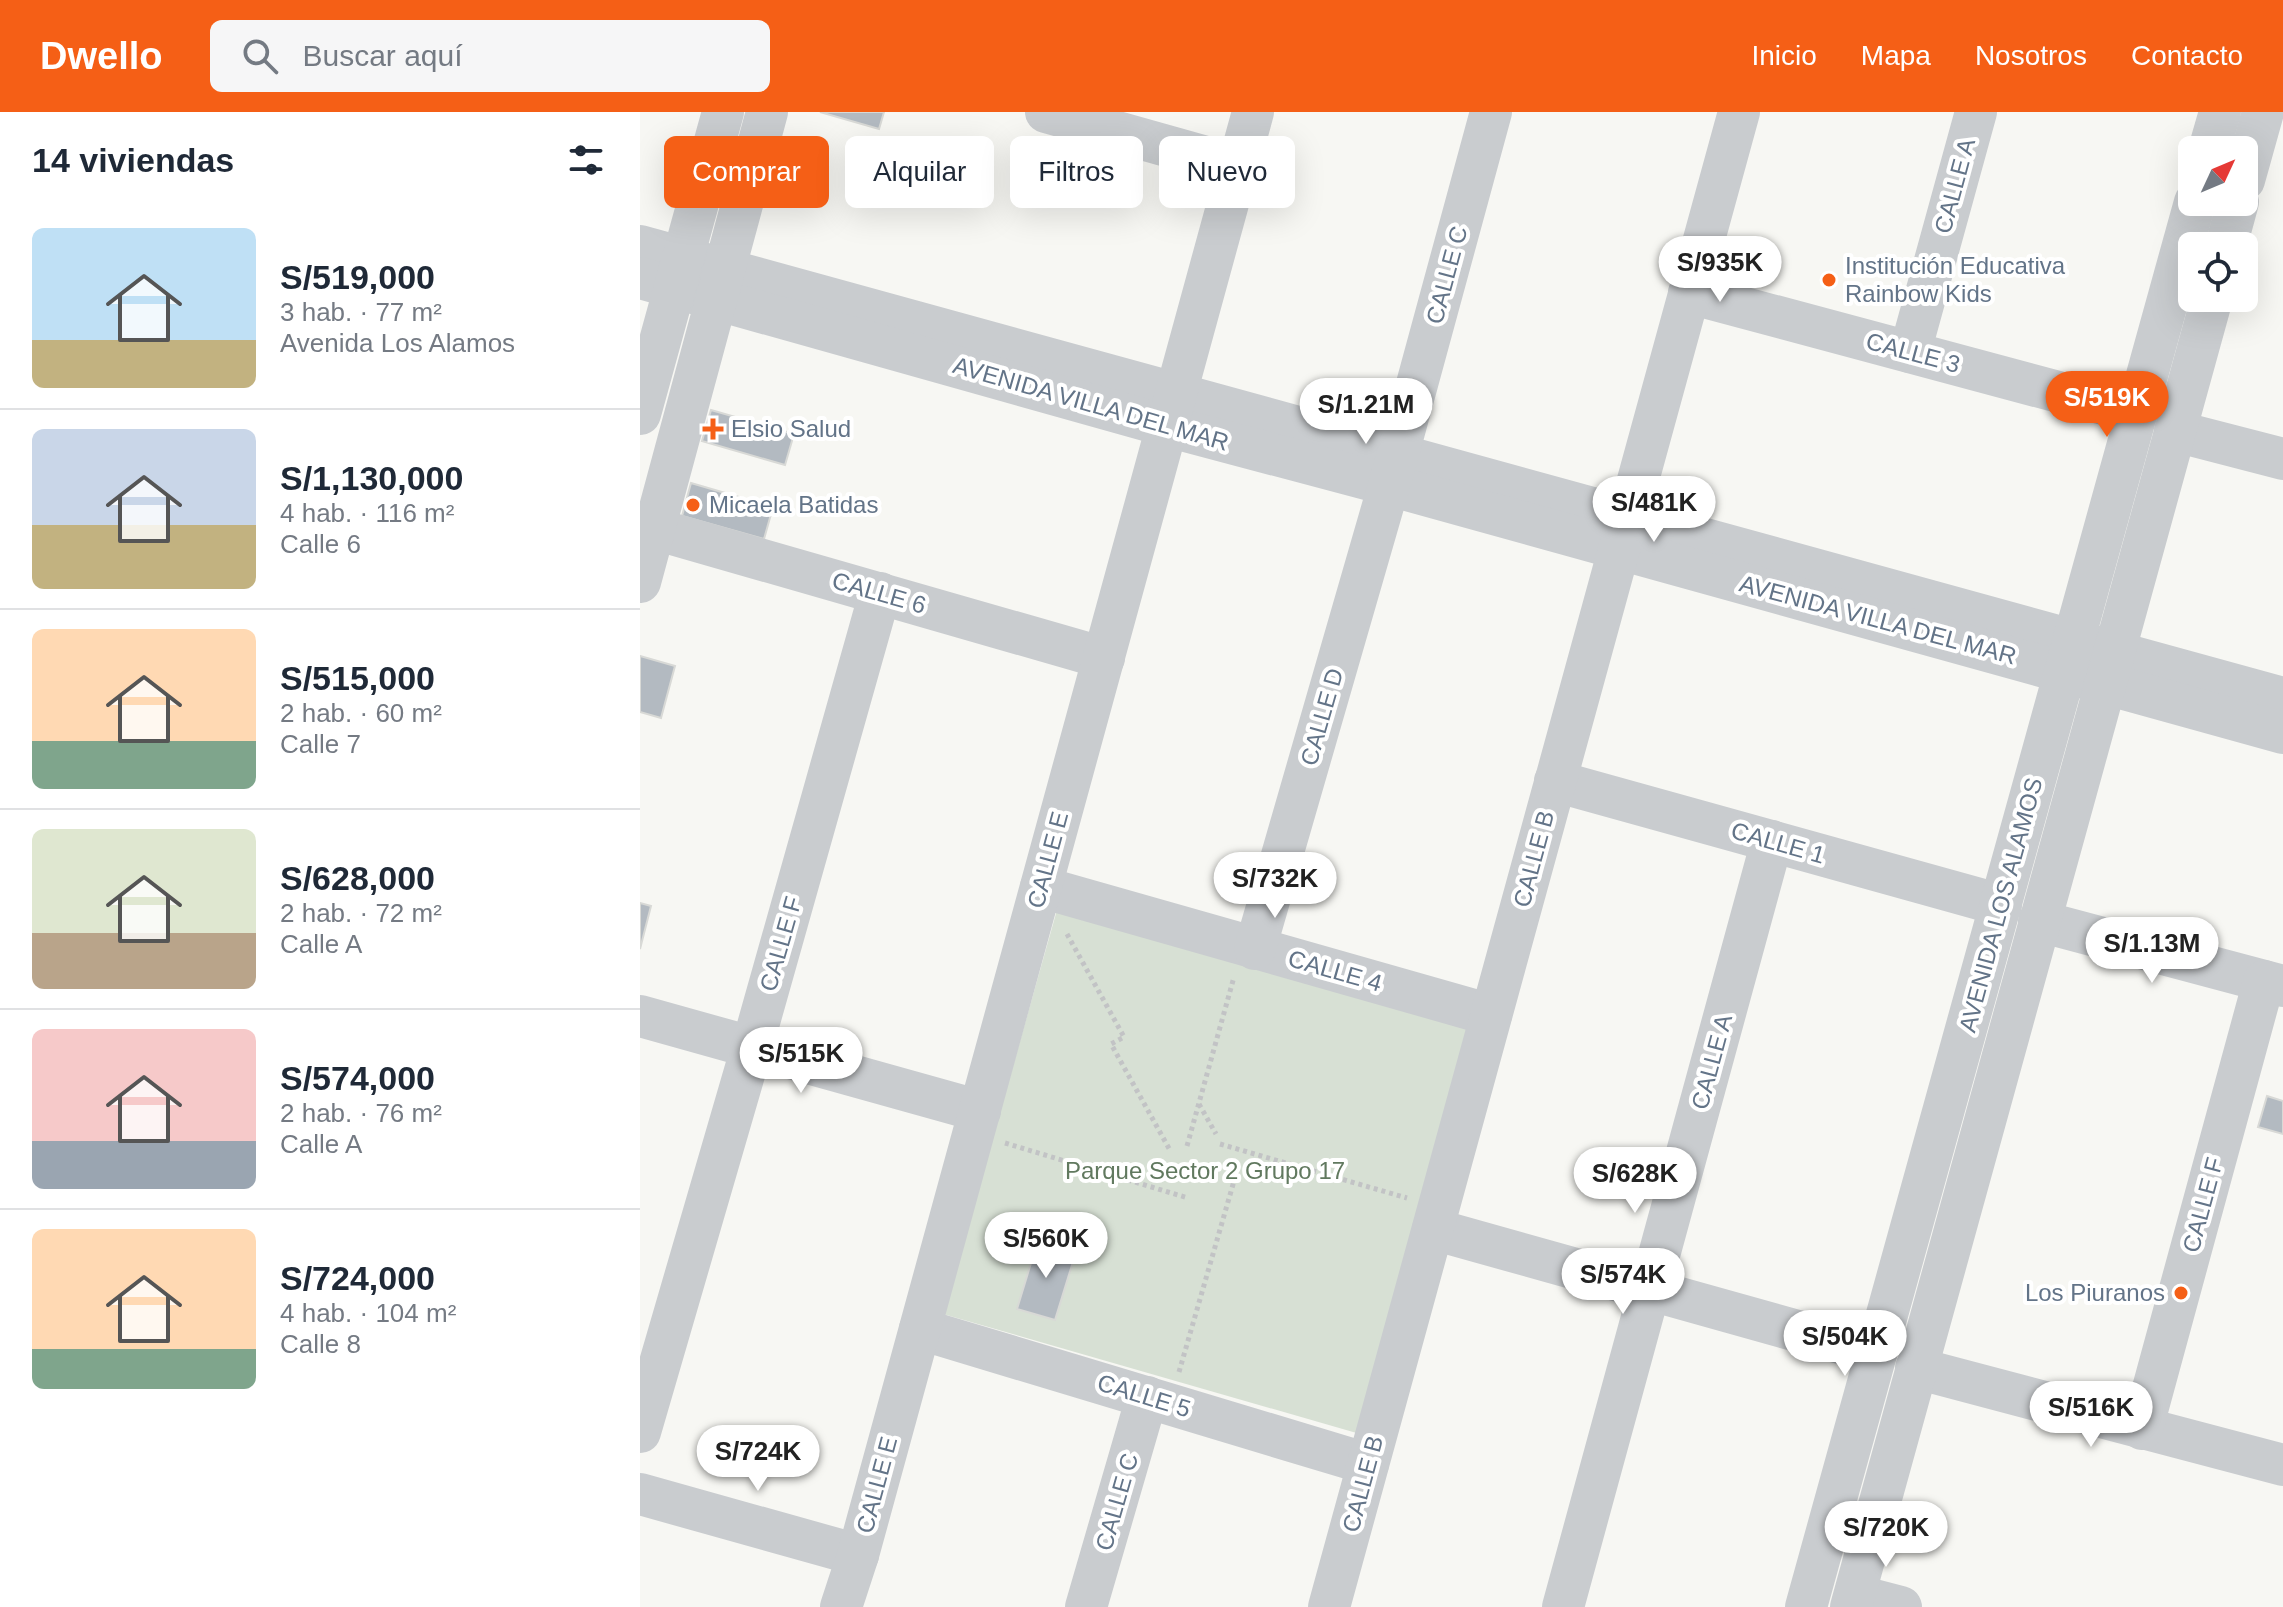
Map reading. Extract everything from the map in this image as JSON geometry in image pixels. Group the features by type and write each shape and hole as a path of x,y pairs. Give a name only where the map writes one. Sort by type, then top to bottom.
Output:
{"street":[{"path":"640,414 666,275 723,112"},
{"path":"640,582 767,112"},
{"path":"1046,112 1159,144"},
{"name":"CALLE E","path":"1246,136 1253,112"},
{"name":"CALLE C","path":"1394,470 1491,112"},
{"name":"CALLE B","path":"1329,1607 1739,112"},
{"name":"CALLE A","path":"1910,352 1976,112"},
{"path":"2213,136 2220,112"},
{"path":"2256,136 2263,112"},
{"name":"CALLE E","path":"841,1607 920,1329 988,1126 1041,887 1227,208"},
{"name":"AVENIDA LOS ALAMOS","path":"1806,1607 2191,216"},
{"name":"AVENIDA VILLA DEL MAR","path":"640,246 666,275 720,284 2110,667 2283,698"},
{"name":"CALLE 3","path":"1689,293 2137,413"},
{"name":"AVENIDA LOS ALAMOS","path":"1853,1601 2208,312"},
{"path":"2175,431 2283,459"},
{"name":"CALLE D","path":"1249,947 1394,470"},
{"name":"CALLE 6","path":"655,529 1104,658"},
{"name":"CALLE F","path":"640,1432 880,593"},
{"name":"AVENIDA VILLA DEL MAR","path":"2110,667 2283,733"},
{"name":"CALLE 1","path":"1555,781 2001,905"},
{"name":"CALLE A","path":"1563,1607 1772,841"},
{"name":"CALLE 4","path":"1041,887 1491,1015"},
{"path":"2039,921 2274,984"},
{"name":"CALLE F","path":"2142,1429 2274,984"},
{"path":"640,1016 752,1047 988,1126"},
{"path":"1436,1218 1649,1290 1876,1353"},
{"name":"CALLE 5","path":"920,1329 1368,1464"},
{"path":"1916,1368 2283,1465"},
{"name":"CALLE C","path":"1086,1607 1158,1400"},
{"path":"640,1494 858,1555"},
{"path":"1853,1601 1901,1607"}],"path":[{"path":"1041,887 1124,1037 1111,1044 1171,1152"},
{"path":"1187,1146 1249,947"},
{"path":"1199,1104 1216,1134"},
{"path":"988,1126 1188,1198"},
{"path":"1220,1144 1436,1218"},
{"path":"1158,1400 1234,1181"}],"green space":[{"name":"Parque Sector 2 Grupo 17","path":"1057,910 1469,1028 1360,1434 943,1314"}],"building":[{"path":"820,112 884,112 879,129"},
{"path":"711,410 794,434 785,465 702,441"},
{"path":"691,483 773,507 764,539 682,516"},
{"path":"640,656 675,666 661,718 640,712"},
{"path":"640,903 651,906 640,949"},
{"path":"2267,1096 2283,1101 2283,1134 2258,1127"},
{"path":"1038,1240 1076,1252 1055,1320 1017,1309"}],"place":[{"name":"Institución Educativa Rainbow Kids","path":"1829,280"},
{"name":"Elsio Salud","path":"713,429"},
{"name":"Micaela Batidas","path":"693,505"},
{"name":"Los Piuranos","path":"2181,1293"}]}
